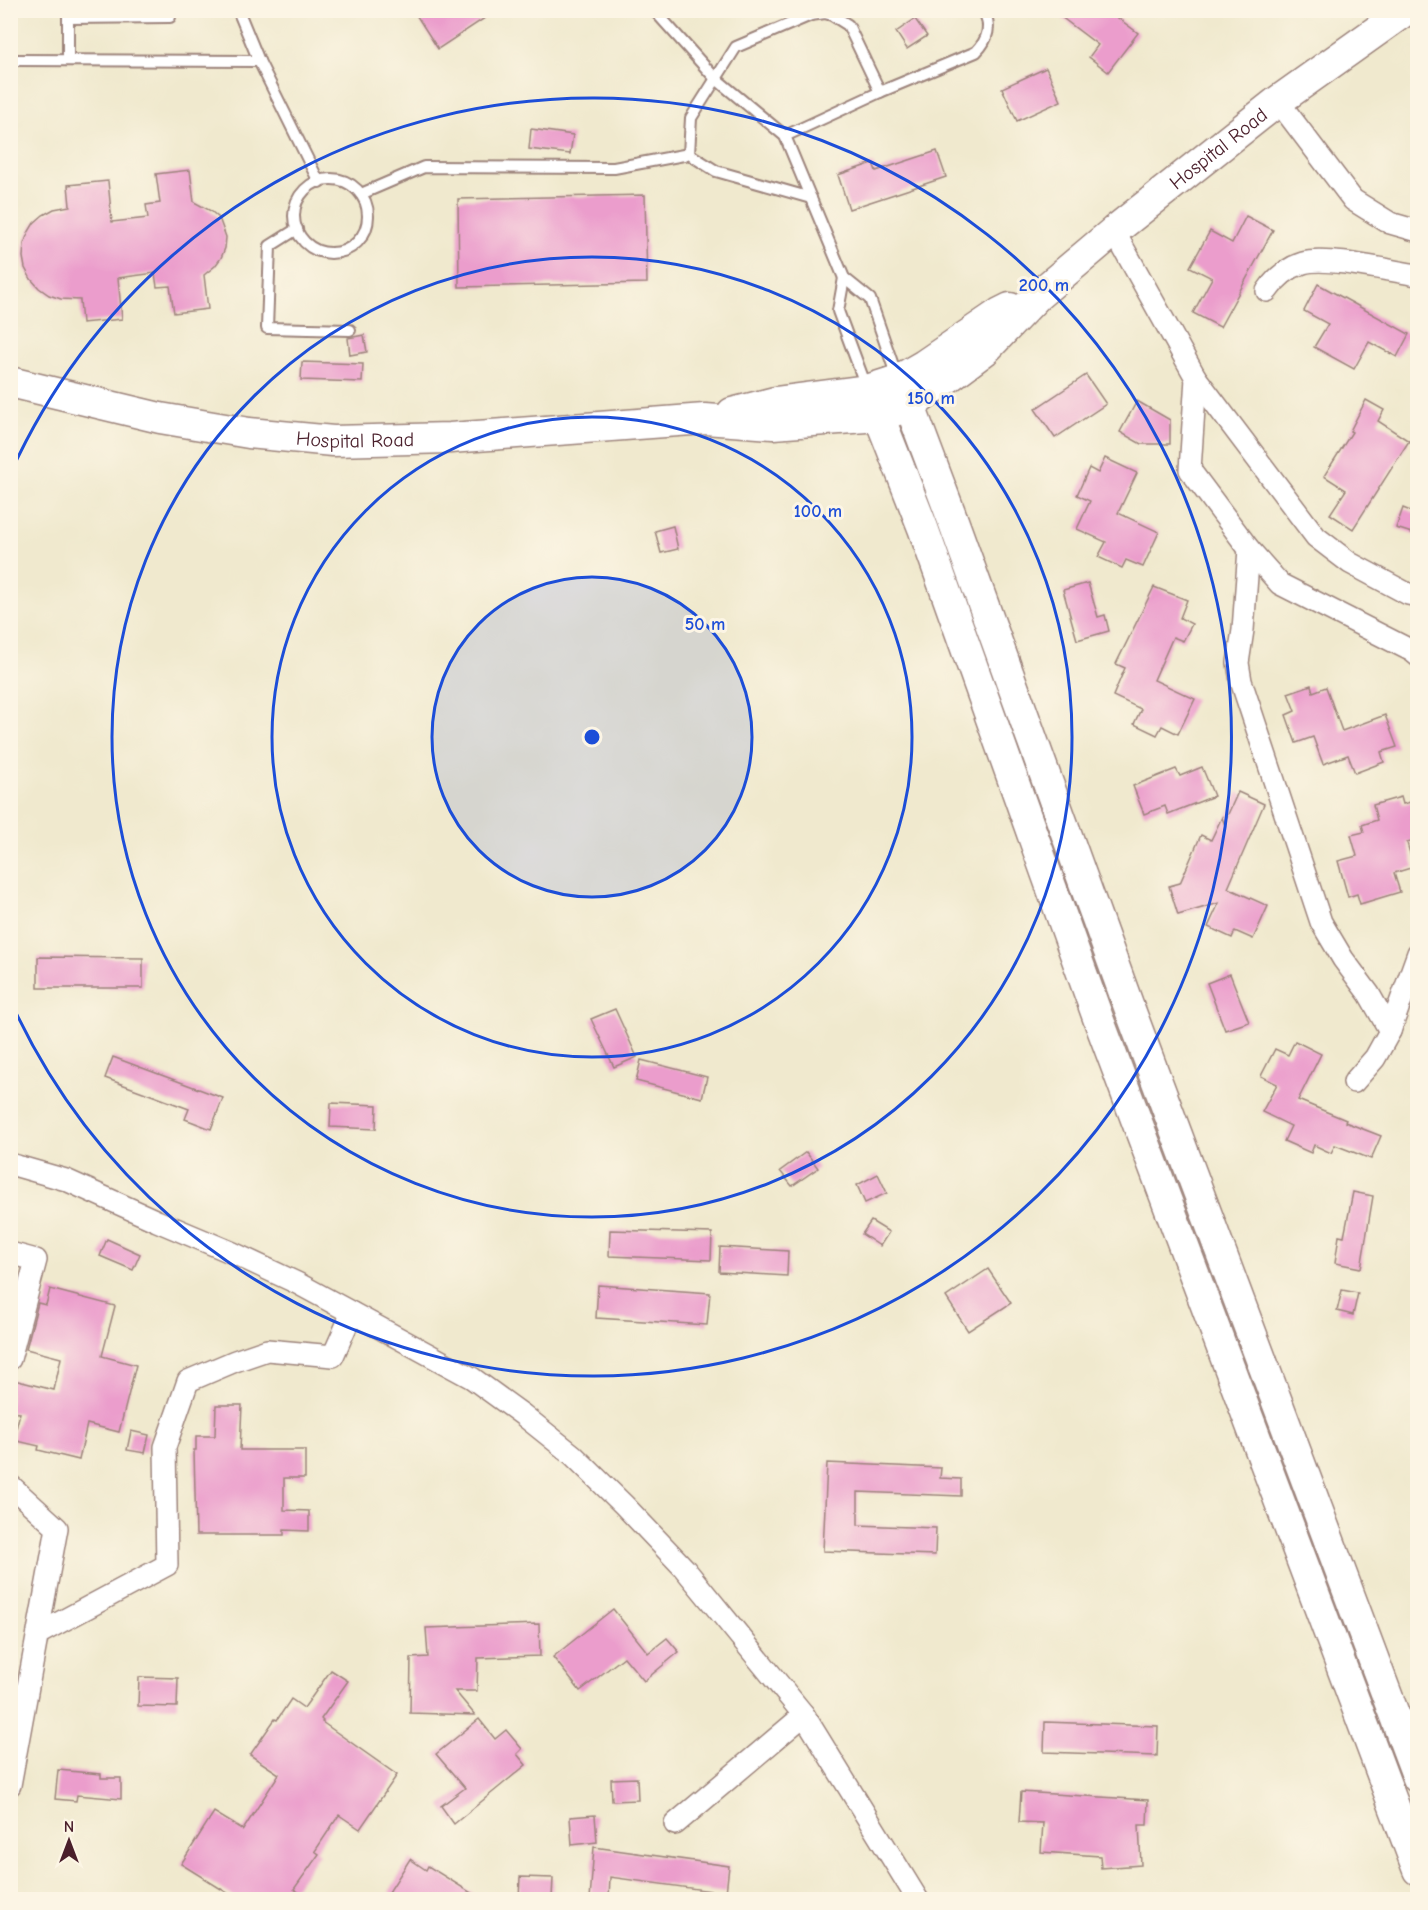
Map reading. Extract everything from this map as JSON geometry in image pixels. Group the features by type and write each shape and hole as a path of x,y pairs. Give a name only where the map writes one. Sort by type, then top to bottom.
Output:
{"street":[{"name":"Hospital Road","path":"10,382 160,418 249,433 333,441 450,438 705,419 773,424 873,403 904,393 984,351 1037,296 1114,231 1278,100 1406,10"},
{"path":"1278,100 1353,200 1390,223 1418,231"},
{"path":"1114,231 1196,378 1316,537 1350,563 1408,594 1418,596"},
{"path":"1267,291 1291,268 1314,261 1418,275"},
{"path":"1196,378 1190,471 1249,549 1280,584 1418,656"},
{"path":"904,393 951,515 1129,1007 1418,1778"},
{"path":"873,403 923,528 1098,1018 1418,1870"},
{"path":"923,528 951,515"},
{"path":"1249,549 1239,663 1241,681 1321,922 1369,994 1390,1031"},
{"path":"1354,1082 1375,1058 1390,1031 1418,953"},
{"path":"1098,1018 1129,1007"},
{"path":"10,1164 66,1180 297,1283 472,1378 524,1415 573,1455 684,1568 804,1715 918,1899"},
{"path":"10,1253 36,1260 10,1359"},
{"path":"38,1634 167,1565 165,1447 188,1381 267,1350 333,1356 352,1313"},
{"path":"10,1485 57,1528 10,1785"},
{"path":"1279,1505 1310,1493"},
{"path":"675,1824 804,1715"}],"lane":[{"path":"238,10 259,61 319,182"},
{"path":"654,10 715,78 784,136 843,278 870,299 904,393"},
{"path":"784,136 880,92 976,52 982,47 988,33 988,24 983,10"},
{"path":"689,154 691,118 736,48 811,15 825,13 841,18 848,24 880,92"},
{"path":"68,60 68,14 170,17"},
{"path":"10,60 259,61"},
{"path":"361,194 424,167 614,168 689,154 716,171 811,198"},
{"path":"331,179 352,186 361,194 369,215 367,227 354,246 344,251 321,252 310,247 302,239 294,217 301,195 309,187 331,179"},
{"path":"297,229 270,246 267,328 350,330"},
{"path":"843,278 838,311 873,403"}],"building":[{"path":"413,10 497,10 438,49"},
{"path":"1052,10 1107,10 1138,33 1108,72 1089,57 1098,45"},
{"path":"915,19 927,36 907,49 896,32"},
{"path":"1046,68 1061,101 1017,121 1002,88"},
{"path":"531,129 573,135 570,154 529,149"},
{"path":"937,151 946,177 849,209 838,175 873,163 876,171"},
{"path":"190,170 194,202 219,218 226,237 221,258 204,275 208,309 174,313 170,286 157,287 155,273 118,278 122,319 82,323 80,300 61,299 49,295 31,279 25,268 23,257 28,233 43,215 54,209 70,206 68,185 108,181 112,222 148,218 146,205 160,203 156,174"},
{"path":"645,195 647,283 459,287 458,199"},
{"path":"1246,216 1273,230 1220,327 1193,313 1212,278 1190,267 1210,231 1232,243"},
{"path":"1318,284 1409,334 1397,357 1369,342 1354,369 1314,347 1328,324 1304,311"},
{"path":"364,335 367,352 350,355 348,338"},
{"path":"302,362 363,364 362,382 301,380"},
{"path":"1086,375 1106,404 1055,438 1035,409"},
{"path":"1366,400 1384,410 1378,421 1409,441 1353,529 1330,514 1346,490 1324,476 1352,432 1350,431"},
{"path":"1137,401 1170,420 1170,444 1141,444 1120,432"},
{"path":"1105,458 1137,473 1118,513 1159,532 1143,567 1126,560 1122,568 1098,557 1106,542 1077,529 1090,501 1077,495 1089,468 1098,473"},
{"path":"1403,508 1418,514 1418,535 1396,528"},
{"path":"673,526 678,549 661,553 655,531"},
{"path":"1088,583 1098,617 1105,615 1109,631 1077,640 1063,590"},
{"path":"1154,587 1187,600 1180,618 1192,624 1183,641 1173,637 1154,680 1195,699 1178,734 1162,726 1157,735 1134,724 1141,709 1113,696 1125,668 1116,664"},
{"path":"1311,685 1313,692 1326,687 1342,731 1385,715 1397,747 1381,752 1384,762 1355,773 1348,755 1323,764 1313,737 1296,743 1286,715 1295,711 1288,693"},
{"path":"1202,767 1214,796 1168,814 1165,806 1144,814 1133,786 1176,769 1180,776"},
{"path":"1238,792 1264,804 1228,888 1268,906 1253,939 1235,931 1232,938 1208,927 1219,903 1178,915 1169,886 1180,883 1201,835 1211,840 1222,817 1224,823"},
{"path":"1401,797 1403,804 1418,800 1418,840 1407,843 1414,867 1394,873 1400,892 1360,904 1357,894 1348,897 1338,861 1357,856 1351,835 1364,832 1362,825 1377,820 1373,805"},
{"path":"38,957 143,958 143,988 38,988"},
{"path":"1230,974 1249,1022 1225,1030 1207,983"},
{"path":"615,1009 637,1057 614,1067 591,1019"},
{"path":"1295,1041 1321,1054 1298,1100 1381,1136 1371,1159 1335,1145 1331,1153 1314,1145 1311,1153 1284,1141 1291,1126 1262,1112 1277,1084 1261,1076 1275,1049 1288,1055"},
{"path":"113,1057 223,1098 211,1129 185,1119 189,1109 105,1078"},
{"path":"641,1060 707,1077 702,1098 636,1081"},
{"path":"331,1103 377,1105 376,1129 330,1127"},
{"path":"806,1152 818,1168 792,1186 780,1171"},
{"path":"878,1174 887,1193 865,1203 857,1185"},
{"path":"1353,1192 1373,1196 1361,1268 1335,1263 1339,1236 1344,1237"},
{"path":"871,1221 889,1232 880,1246 862,1234"},
{"path":"610,1230 712,1233 711,1260 609,1256"},
{"path":"107,1239 140,1254 133,1270 100,1256"},
{"path":"720,1247 788,1251 787,1276 719,1272"},
{"path":"988,1269 1011,1303 968,1331 946,1297"},
{"path":"598,1285 710,1293 707,1325 596,1318"},
{"path":"50,1289 115,1306 102,1356 136,1365 119,1432 87,1424 79,1460 38,1450 39,1446 13,1440 20,1413 10,1412 10,1379 54,1390 61,1358 26,1349 38,1303 46,1305"},
{"path":"1342,1290 1358,1293 1353,1315 1337,1311"},
{"path":"216,1405 242,1405 240,1450 305,1450 305,1478 284,1478 284,1510 309,1511 309,1531 284,1530 284,1535 196,1535 194,1450 196,1450 196,1436 215,1436"},
{"path":"131,1431 149,1435 145,1453 127,1450"},
{"path":"827,1463 941,1468 940,1478 961,1479 961,1496 858,1492 858,1525 936,1528 935,1555 823,1551"},
{"path":"613,1609 648,1653 667,1638 679,1652 644,1681 624,1657 580,1691 553,1657"},
{"path":"539,1624 540,1656 478,1658 477,1691 455,1691 475,1715 410,1713 411,1658 428,1657 426,1628"},
{"path":"331,1670 348,1681 321,1719 322,1722 397,1775 360,1829 339,1815 315,1851 319,1854 294,1889 309,1899 237,1899 181,1864 214,1812 243,1830 279,1774 250,1755 291,1699 304,1708"},
{"path":"139,1677 178,1678 177,1707 138,1706"},
{"path":"479,1719 495,1739 506,1730 522,1749 517,1754 526,1765 454,1824 441,1806 465,1788 436,1754"},
{"path":"1045,1722 1158,1726 1157,1756 1044,1752"},
{"path":"58,1770 101,1774 101,1778 121,1778 121,1799 77,1795 76,1801 55,1799"},
{"path":"637,1778 638,1800 612,1801 611,1779"},
{"path":"1021,1792 1148,1800 1147,1825 1139,1825 1141,1865 1101,1868 1100,1856 1041,1852 1043,1823 1019,1822"},
{"path":"595,1815 597,1842 572,1845 570,1817"},
{"path":"594,1847 729,1866 726,1893 610,1877 609,1899 590,1899"},
{"path":"410,1859 426,1870 428,1866 481,1899 400,1899 389,1892"},
{"path":"520,1877 553,1878 552,1898 519,1899"}]}
